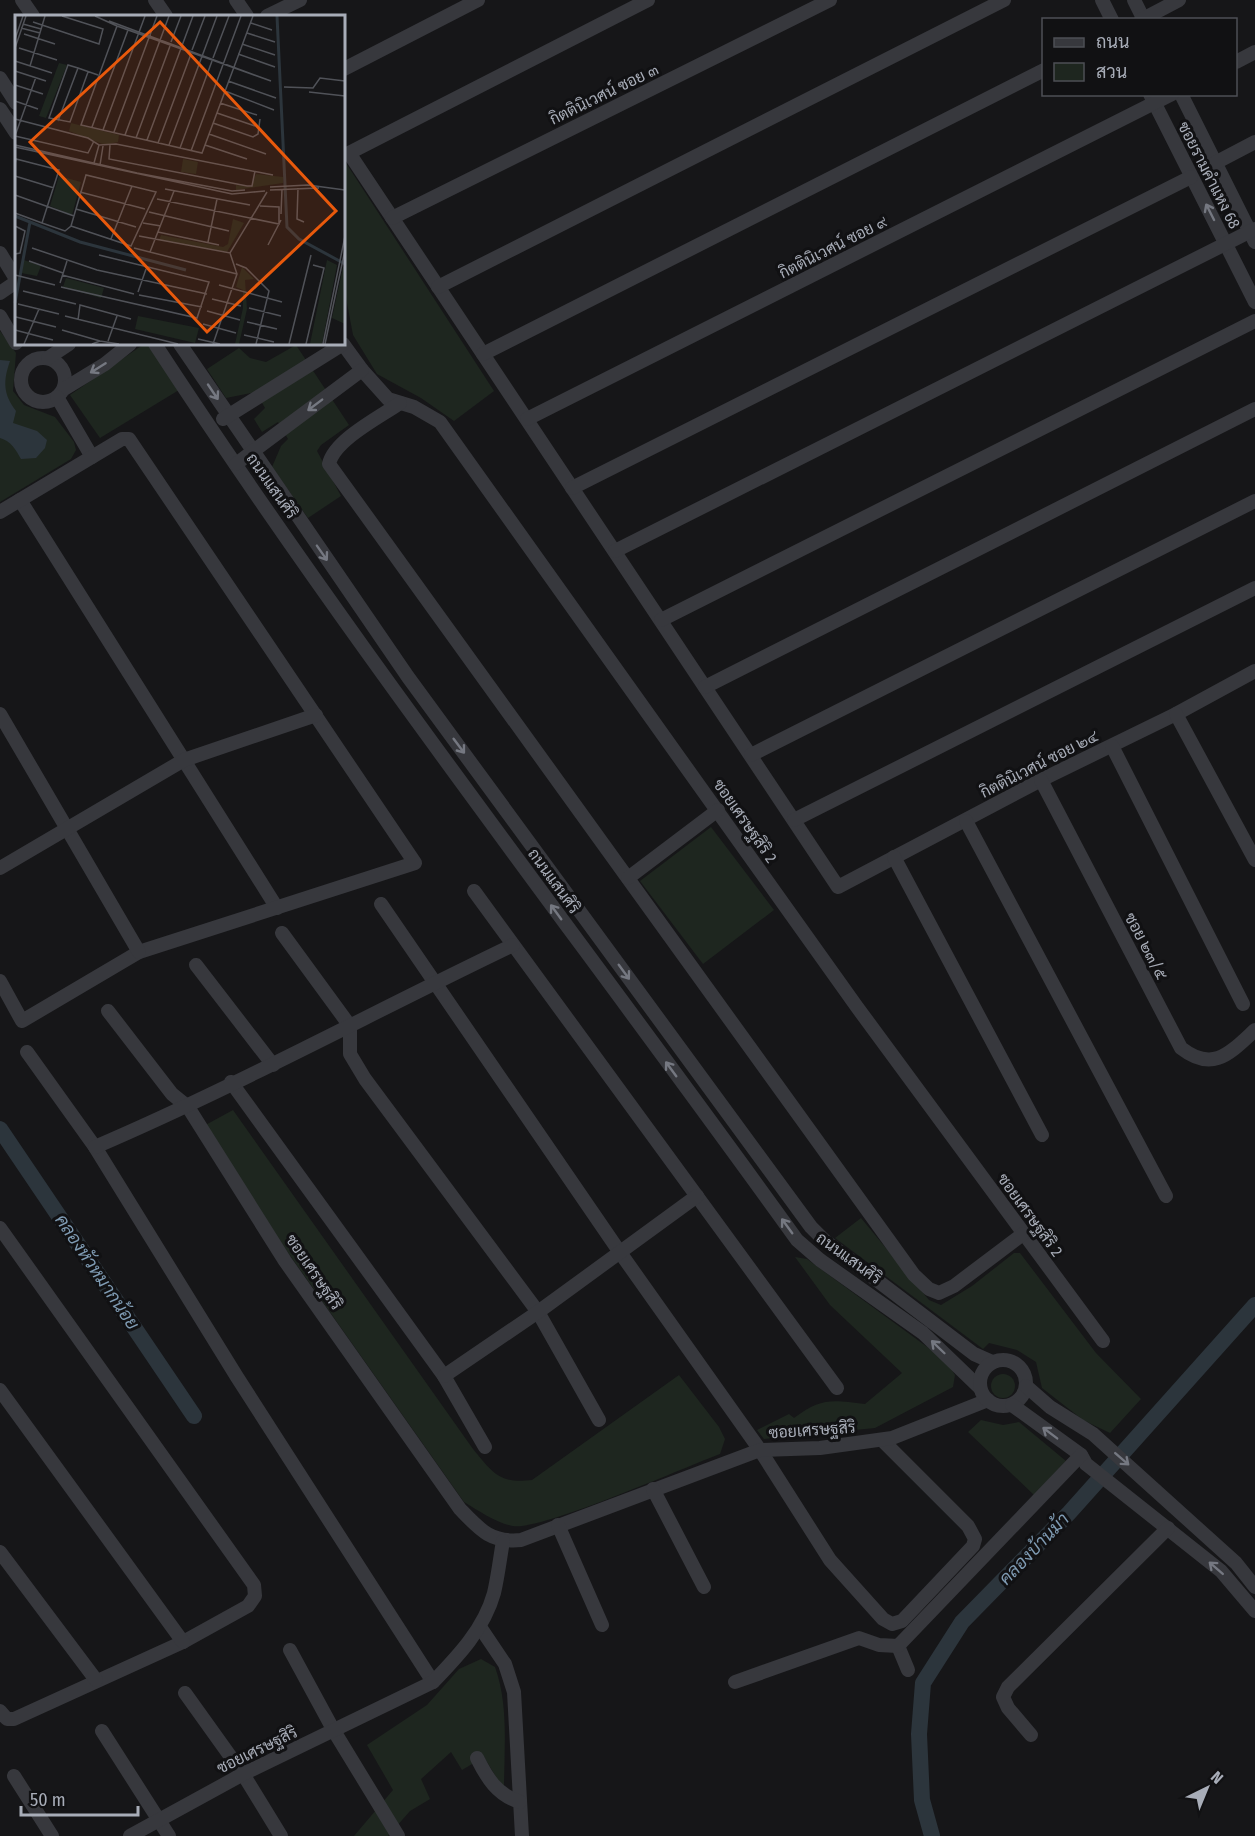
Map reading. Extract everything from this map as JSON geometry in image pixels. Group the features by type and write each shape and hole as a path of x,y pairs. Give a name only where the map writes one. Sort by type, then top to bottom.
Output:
{"street":[{"path":"22,0 32,15"},
{"path":"155,0 165,15"},
{"path":"236,0 246,15"},
{"path":"269,15 300,0"},
{"path":"345,68 478,0"},
{"path":"648,0 349,153 794,820 1255,588"},
{"name":"กิตตินิเวศน์ ซอย ๓","path":"392,218 830,0"},
{"path":"438,286 1004,0"},
{"path":"1102,0 1111,18"},
{"path":"1134,0 1143,18"},
{"path":"1145,18 1179,0"},
{"path":"1237,61 1255,52"},
{"path":"483,354 1042,71"},
{"path":"0,78 15,101"},
{"name":"ซอยรามคำแหง 68","path":"1182,96 1253,234"},
{"name":"ซอยรามคำแหง 68","path":"1152,99 1255,302"},
{"name":"กิตตินิเวศน์ ซอย ๙","path":"527,419 1152,99"},
{"path":"0,109 15,132"},
{"path":"1215,163 1255,142"},
{"path":"572,488 1191,177"},
{"path":"615,551 1225,243 1253,234"},
{"path":"0,253 15,278"},
{"path":"0,293 15,281"},
{"path":"0,316 15,340"},
{"path":"661,620 1255,321"},
{"path":"18,345 28,363"},
{"path":"68,345 48,358 35,359 28,363 21,376 21,384 28,397 41,402 61,393 129,345"},
{"name":"ถนนแสนศิริ","path":"156,345 236,464 419,724 797,1240 820,1260 923,1333 980,1388"},
{"name":"ถนนแสนศิริ","path":"181,345 435,714 818,1234 974,1354 992,1362"},
{"path":"211,427 341,345"},
{"name":"ซอยเศรษฐสิริ 2","path":"344,345 388,399 414,407 440,422 1023,1234 1103,1341"},
{"path":"48,358 62,368 65,375 61,393 92,457"},
{"path":"236,464 362,370"},
{"path":"400,403 340,444 331,453 328,464 914,1275 929,1289 939,1293 954,1286 1023,1234"},
{"path":"705,687 1255,409"},
{"path":"0,512 122,440 129,439 415,863 139,952 22,1021 0,981"},
{"path":"20,500 277,908"},
{"path":"751,755 1255,501"},
{"path":"335,606 351,594"},
{"name":"กิตตินิเวศน์ ซอย ๒๔","path":"794,820 838,886 1041,780 1176,714 1255,671"},
{"path":"0,714 139,952"},
{"path":"419,724 435,714"},
{"path":"1176,714 1255,860"},
{"path":"0,868 184,760 316,715"},
{"path":"1112,746 1243,1004"},
{"name":"ซอย ๒๓/๕","path":"1041,780 1181,1048 1194,1058 1208,1062 1224,1056 1255,1030"},
{"path":"628,878 718,810"},
{"path":"966,821 1166,1196"},
{"path":"894,857 1042,1136"},
{"path":"474,891 837,1388"},
{"path":"381,904 619,1251 760,1450 830,1560 883,1619 892,1624 902,1621 974,1546 975,1539 968,1526 882,1440"},
{"path":"282,933 350,1026 350,1054 365,1079 538,1312 599,1420"},
{"path":"95,1147 188,1107 231,1082 273,1065 513,945"},
{"path":"594,964 610,952"},
{"path":"196,965 273,1065"},
{"name":"ซอยเศรษฐสิริ","path":"108,1011 172,1094 188,1107 285,1261 460,1509 480,1530 503,1541 521,1539 760,1450 820,1448 882,1440 922,1428 988,1400"},
{"path":"27,1052 95,1147 237,1377 433,1682"},
{"path":"231,1082 444,1376 485,1447"},
{"path":"764,1194 780,1185"},
{"path":"444,1376 538,1312 697,1196"},
{"path":"0,1228 254,1585 255,1596 248,1606 183,1641 14,1719 7,1719 1,1712"},
{"path":"872,1295 880,1282"},
{"path":"1006,1359 1020,1366 1024,1372 1026,1386 1019,1400 1012,1405 996,1405 988,1400 980,1388 981,1373 992,1362 1006,1359"},
{"path":"1026,1386 1050,1407 1093,1434 1236,1563 1255,1587"},
{"path":"0,1390 183,1641"},
{"path":"1012,1405 1221,1571 1255,1611"},
{"path":"735,1682 859,1638 879,1645 898,1646 1083,1460"},
{"path":"652,1489 704,1587"},
{"path":"558,1525 602,1625"},
{"path":"1031,1735 1008,1708 1003,1697 1008,1687 1168,1528"},
{"name":"ซอยเศรษฐสิริ","path":"130,1836 243,1774 433,1682 456,1658 480,1627 494,1594 503,1541"},
{"path":"0,1552 96,1680"},
{"path":"480,1627 505,1664 514,1692 522,1836"},
{"path":"898,1646 908,1670"},
{"path":"290,1650 334,1731 398,1836"},
{"path":"185,1693 243,1774 281,1836"},
{"path":"102,1731 169,1836"},
{"path":"477,1758 488,1778 501,1793 520,1802"},
{"path":"14,1776 52,1836"}],"green space":[{"path":"345,162 494,391 454,421 421,398 377,374 353,335 345,292"},
{"path":"0,331 16,353 13,391 24,405 55,417 74,442 76,450 71,459 0,502"},
{"path":"143,345 148,345 179,390 100,438 70,395"},
{"path":"296,345 349,425 321,445 317,451 341,496 308,518 272,467 281,446 288,439 278,422 262,432 254,419 265,408 256,392 226,398 207,369 239,348 250,358 266,362"},
{"path":"711,827 774,910 703,964 640,881"},
{"path":"233,1110 473,1449 498,1475 512,1480 532,1480 679,1375 719,1427 725,1439 720,1454 582,1509 528,1525 513,1526 500,1522 464,1502 200,1128"},
{"path":"861,1218 929,1300 941,1305 972,1286 1014,1253 1020,1253 1096,1353 1141,1399 1110,1433 1083,1420 1042,1388 1036,1362 1017,1350 989,1343 983,1349 835,1238"},
{"path":"795,1257 807,1259 945,1360 955,1375 953,1387 875,1428 764,1439 757,1430 789,1414 794,1418 820,1403 836,1401 865,1404 902,1373 830,1305"},
{"path":"998,1374 1008,1374 1015,1381 1015,1391 1008,1398 998,1398 991,1391 991,1381"},
{"path":"981,1420 1003,1425 1019,1422 1066,1461 1034,1495 968,1432"},
{"path":"481,1659 495,1667 502,1697 505,1728 504,1790 484,1757 462,1770 451,1752 421,1779 430,1799 410,1811 388,1836 354,1836 393,1790 367,1745 427,1705 459,1669"}],"shaded area":[{"path":"0,360 10,361 6,375 6,387 9,399 16,411 13,423 37,431 47,440 45,448 36,458 21,459 10,444 0,438"}],"waterway":[{"name":"คลองหัวหมากน้อย","path":"0,1129 194,1416"},
{"name":"คลองบ้านม้า","path":"932,1836 922,1800 919,1734 923,1683 962,1622 1069,1513 1255,1305"}]}
